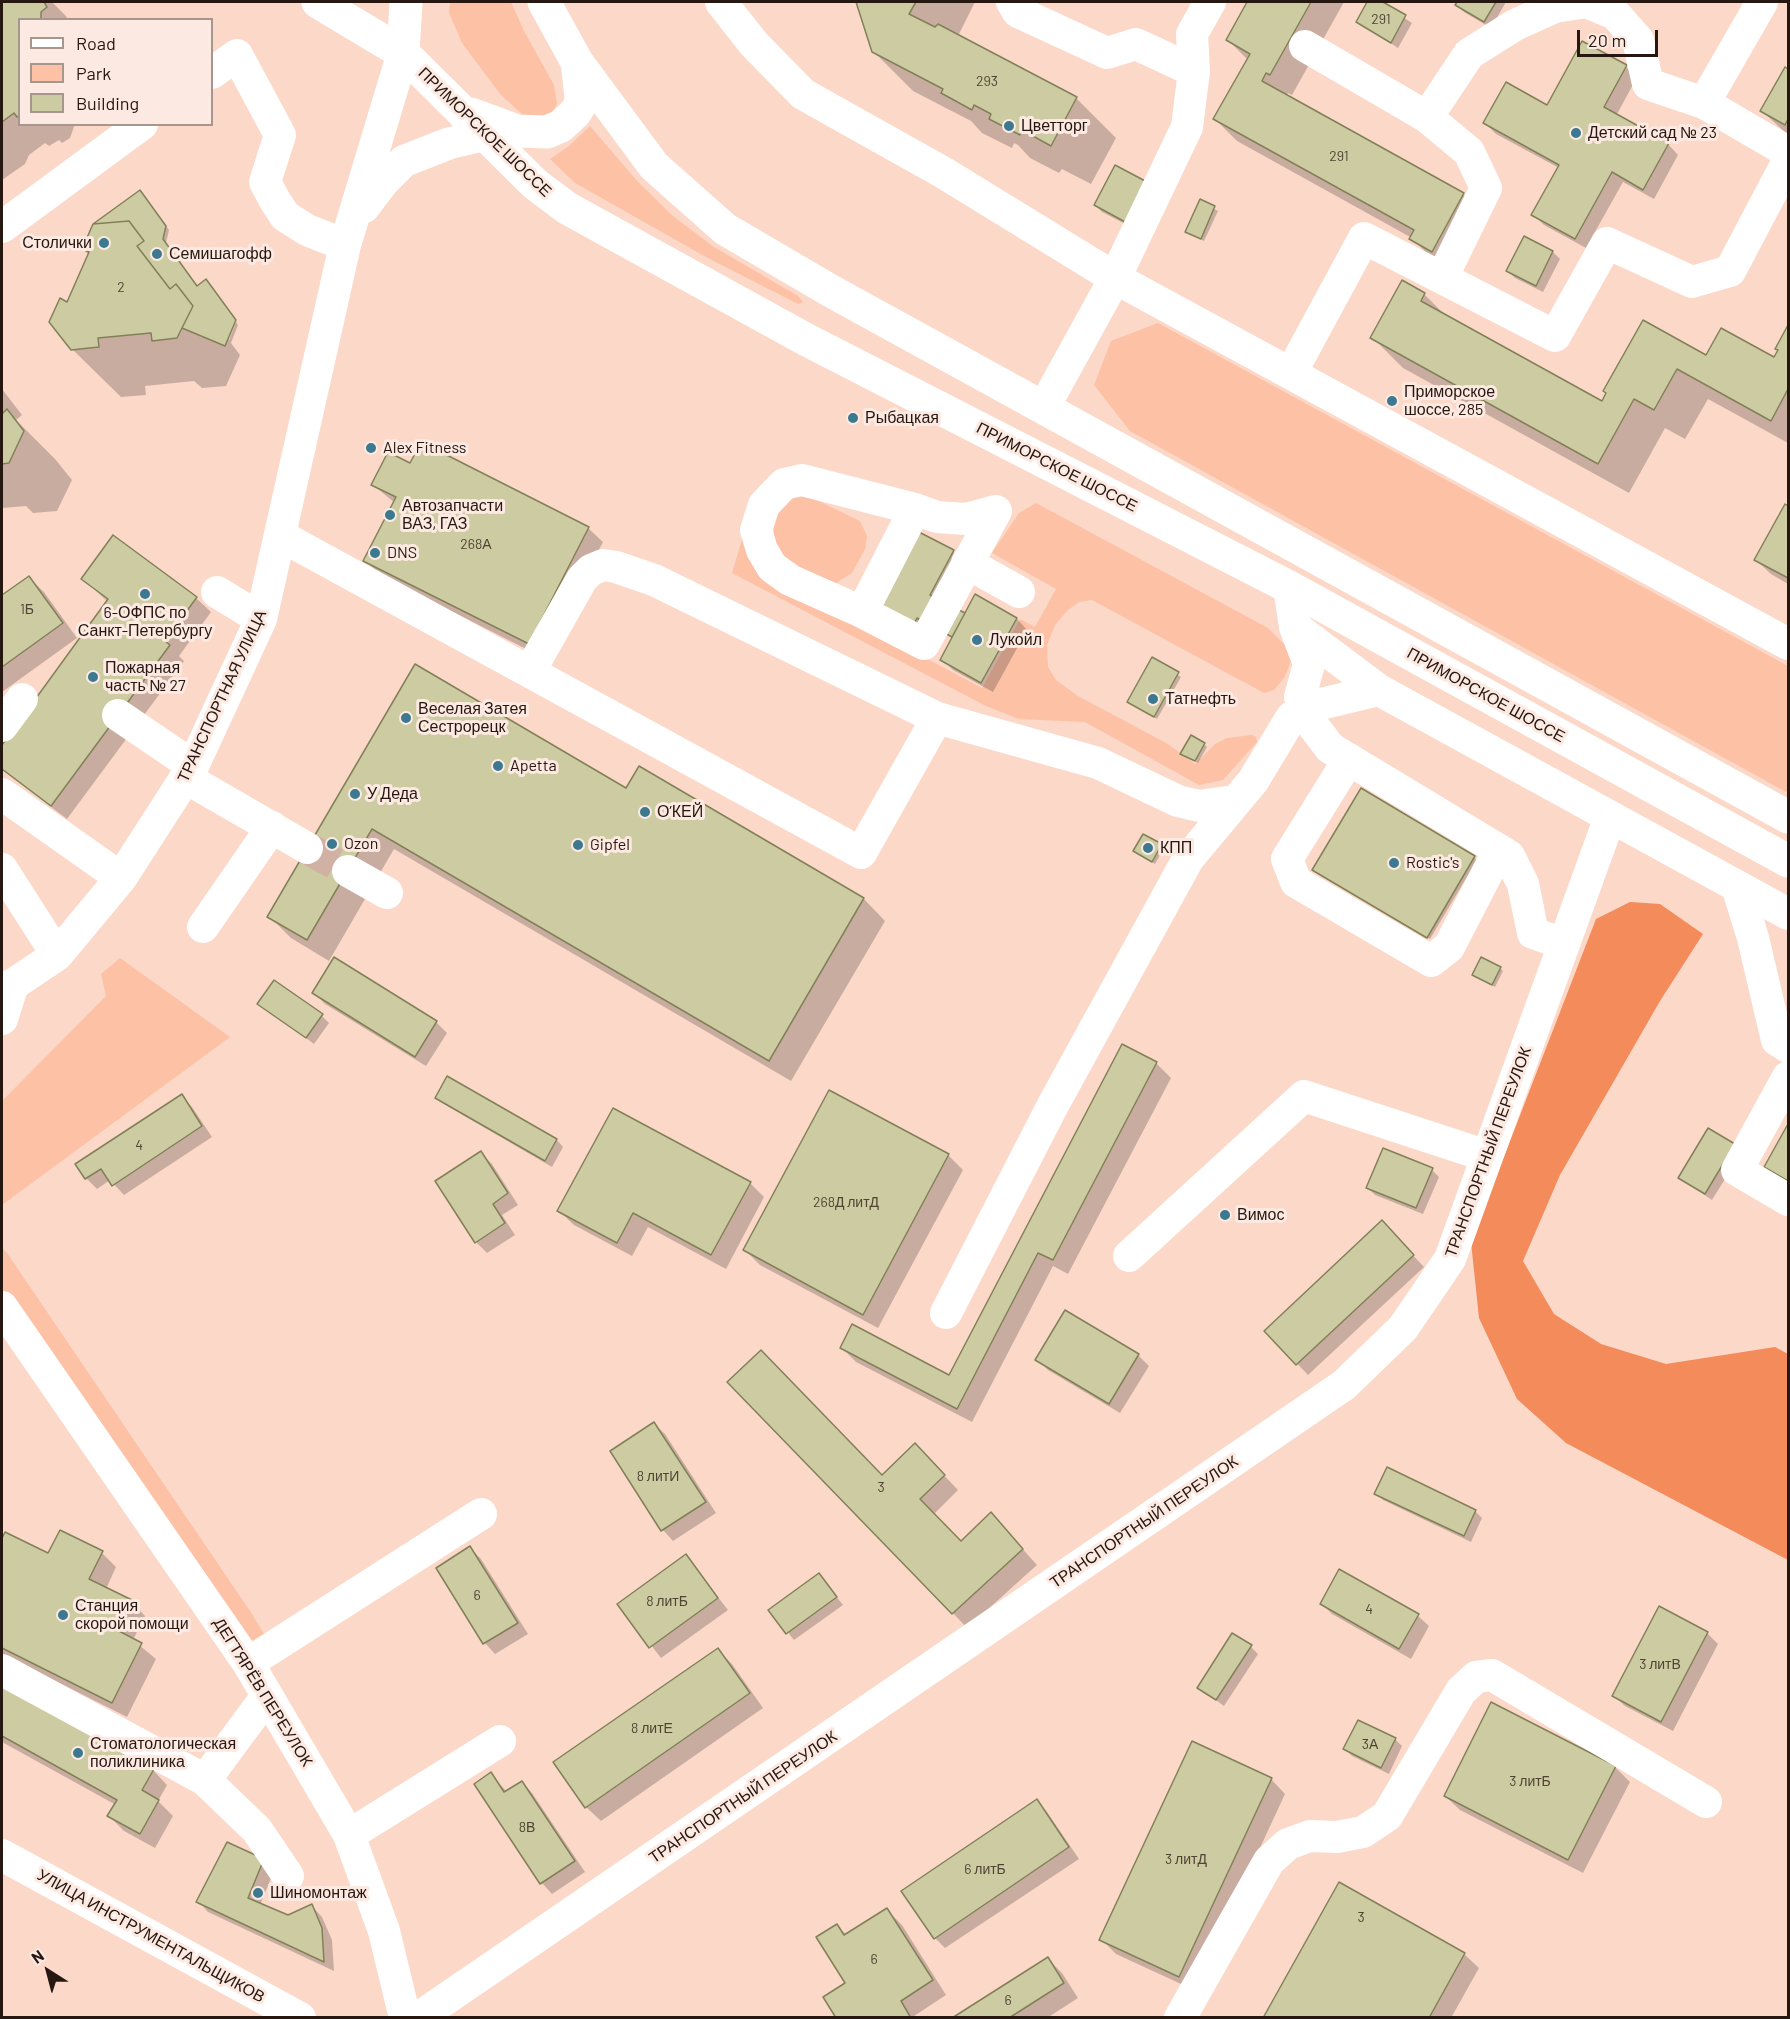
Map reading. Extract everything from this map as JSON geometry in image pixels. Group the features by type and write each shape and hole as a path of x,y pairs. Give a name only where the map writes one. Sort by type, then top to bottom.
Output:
{"main road":[{"path":"318,2 403,53"},
{"name":"ПРИМОРСКОЕ ШОССЕ","path":"406,2 403,53 536,184 567,208 805,339 1289,587 1788,861"},
{"path":"544,2 577,62 654,166 725,229 1788,817"},
{"path":"461,111 517,131 547,132 561,126 580,105 577,62"}],"street":[{"path":"721,2 754,44 802,94 944,173 1115,278 1788,644"},
{"path":"1012,2 1017,12 1107,53 1136,44 1194,71"},
{"path":"1044,407 1115,278 1187,127 1194,71 1192,34 1210,2"},
{"path":"1427,117 1468,54 1515,25 1555,7 1586,2 1615,14 1638,40 1648,84 1704,103 1788,152"},
{"path":"1704,103 1762,2"},
{"path":"1305,46 1427,117 1469,152 1486,188 1442,278"},
{"name":"ТРАНСПОРТНАЯ УЛИЦА","path":"7,988 57,955 121,878 189,772 261,619 348,238 403,53"},
{"path":"213,73 237,55 280,135 265,182 285,216 307,230 348,238"},
{"path":"2,228 139,126"},
{"name":"ТРАНСПОРТНАЯ УЛИЦА","path":"348,238 368,200 404,162 450,143 485,135"},
{"path":"1291,373 1364,238 1555,336 1607,243 1692,282 1730,271 1788,161"},
{"path":"802,480 915,509 937,517 966,519 996,511 967,563 924,644 862,612 790,580 772,567 762,550 756,530 764,505 784,484 802,480"},
{"path":"862,612 915,509"},
{"path":"281,536 861,853 937,718"},
{"path":"967,563 1019,592"},
{"path":"530,671 582,579 591,570 603,565 616,567 654,580 937,718 1098,763 1178,801 1199,806 1234,801"},
{"path":"1289,587 1295,627 1309,664 1300,697 1308,719 1330,748 1509,856 1523,884 1533,933 1564,944"},
{"path":"217,592 261,619"},
{"path":"1295,627 1378,690 1788,914"},
{"path":"946,1312 1053,1105 1188,859 1253,781 1291,718 1304,708 1378,690"},
{"path":"2,726 22,699"},
{"path":"118,715 189,772 272,828 307,848"},
{"path":"1349,759 1287,860 1296,882 1431,961 1449,947 1500,850"},
{"path":"2,794 121,878"},
{"name":"ТРАНСПОРТНЫЙ ПЕРЕУЛОК","path":"418,2018 1344,1385 1403,1328 1450,1259 1610,817"},
{"path":"203,927 272,828"},
{"path":"2,869 57,955"},
{"path":"348,871 387,893"},
{"path":"1737,886 1753,938 1777,1040 1788,1047"},
{"path":"2,1019 7,988"},
{"path":"1788,1077 1737,1170 1788,1200"},
{"path":"1129,1256 1304,1096 1487,1156"},
{"name":"ДЕГТЯРЁВ ПЕРЕУЛОК","path":"2,1307 248,1663 349,1835 384,1931 405,2018"},
{"path":"248,1663 481,1514"},
{"path":"2,1670 205,1780 256,1830 288,1876"},
{"path":"1180,2018 1269,1861 1288,1844 1310,1836 1337,1837 1363,1832 1387,1816 1461,1691 1476,1677 1492,1675 1706,1802"},
{"path":"205,1780 267,1696"},
{"path":"349,1835 500,1741"},
{"name":"УЛИЦА ИНСТРУМЕНТАЛЬЩИКОВ","path":"2,1855 300,2018"}],"green space":[{"path":"450,2 511,2 554,85 557,104 550,115 533,118 522,114 500,94 462,43 449,13"},
{"path":"590,126 638,182 673,216 714,247 798,296 803,302 798,304 706,257 575,183 550,159 569,146"},
{"path":"1158,323 1788,666 1788,793 1130,431 1094,385 1111,341"},
{"path":"804,494 860,521 867,536 865,549 852,573 833,585 782,559 774,547 774,522 778,507 789,498"},
{"path":"1036,503 1268,628 1286,646 1292,659 1284,678 1274,690 1264,693 1092,600 1079,602 1068,610 1055,625 1047,645 1048,667 1056,680 1078,696 1168,744 1195,764 1215,744 1227,738 1252,735 1256,737 1257,742 1223,780 1199,785 1085,722 1019,719 986,706 732,573 744,533 765,573 982,688 1020,619 1035,627 1056,589 992,553 1019,513"},
{"path":"120,958 230,1037 2,1205 2,1101 106,996 101,974"},
{"path":"2,1248 252,1614 270,1644 247,1657 2,1300"}],"shaded area":[{"path":"1630,902 1660,904 1703,934 1660,1001 1560,1175 1523,1261 1554,1314 1601,1344 1666,1364 1775,1347 1788,1354 1788,1560 1566,1443 1517,1399 1479,1318 1471,1242 1596,919"}],"building":[{"path":"2,2 44,2 47,7 41,12 41,18 18,18 18,116 14,113 2,122"},
{"path":"856,2 916,2 909,14 935,27 938,24 1077,97 1051,146 1022,130 1020,135 989,119 991,114 974,105 972,110 941,93 943,89 872,52"},
{"path":"1247,2 1311,2 1270,75 1266,73 1262,81 1464,193 1432,252 1409,239 1414,230 1213,119 1250,54 1226,40"},
{"path":"1367,2 1383,2 1406,15 1391,43 1356,22"},
{"path":"1457,2 1496,2 1484,22 1455,5"},
{"name":"Детский сад № 23","path":"1582,41 1627,65 1604,107 1669,143 1643,190 1612,172 1575,239 1531,215 1559,165 1483,123 1506,82 1547,105"},
{"path":"1785,67 1788,69 1788,119 1785,125 1760,111"},
{"path":"1115,165 1149,183 1127,223 1094,205"},
{"path":"140,190 166,226 163,239 197,286 206,279 236,320 225,346 182,328 193,306 176,284 170,289 137,246 144,241 129,221 93,224"},
{"path":"1200,199 1215,206 1201,239 1185,232"},
{"path":"129,221 144,241 137,246 170,289 176,284 193,306 177,338 152,341 151,333 98,338 99,347 71,350 49,322 60,298 67,302 89,252 82,249 93,224"},
{"path":"1524,236 1553,251 1536,286 1506,271"},
{"path":"1402,280 1425,293 1421,301 1602,401 1606,393 1603,391 1643,320 1706,355 1721,328 1774,357 1778,350 1775,349 1788,325 1788,389 1771,421 1677,369 1654,410 1634,399 1598,464 1370,338"},
{"path":"7,409 24,431 9,463 2,464 2,414"},
{"path":"421,442 589,527 529,644 363,561 396,497 371,485 388,452 410,463"},
{"path":"1785,504 1788,506 1788,578 1754,560"},
{"path":"915,530 954,550 930,595 965,613 952,637 917,618 906,639 868,618"},
{"path":"113,535 197,597 165,641 170,645 51,806 2,769 2,745 108,599 81,579"},
{"path":"29,576 63,623 2,667 2,595"},
{"path":"975,594 1017,618 981,683 940,660"},
{"path":"1152,657 1179,672 1154,717 1127,702"},
{"path":"415,664 626,788 639,766 864,898 769,1061 372,829 307,940 267,917"},
{"path":"1191,735 1205,743 1195,761 1180,754"},
{"name":"Rostic's","path":"1361,788 1475,856 1427,938 1312,870"},
{"name":"КПП","path":"1143,834 1162,844 1152,862 1133,851"},
{"path":"334,957 437,1021 415,1057 312,993"},
{"path":"1481,957 1501,967 1492,985 1472,975"},
{"path":"274,980 323,1014 306,1038 257,1004"},
{"path":"1122,1044 1157,1062 1053,1260 1038,1253 957,1409 840,1348 852,1324 949,1375"},
{"path":"447,1076 557,1139 545,1161 435,1098"},
{"path":"829,1090 949,1154 863,1315 743,1250"},
{"path":"182,1094 202,1126 112,1186 101,1169 85,1179 75,1164"},
{"path":"613,1108 751,1182 711,1255 633,1213 617,1243 557,1211"},
{"path":"1788,1124 1788,1181 1764,1167"},
{"path":"1708,1128 1735,1144 1705,1194 1678,1178"},
{"path":"1383,1148 1433,1168 1416,1208 1366,1188"},
{"path":"481,1151 508,1193 493,1204 505,1223 475,1243 435,1181"},
{"path":"1382,1220 1414,1255 1296,1365 1264,1331"},
{"path":"1065,1310 1139,1354 1109,1404 1035,1360"},
{"path":"761,1350 882,1475 915,1443 945,1475 920,1499 961,1541 991,1512 1023,1549 952,1614 727,1382"},
{"path":"654,1422 706,1502 661,1531 610,1451"},
{"path":"1387,1467 1476,1510 1464,1536 1374,1494"},
{"name":"Станция скорой помощи","path":"60,1530 103,1551 89,1579 132,1600 117,1630 142,1643 112,1703 2,1648 2,1538 5,1532 48,1553"},
{"path":"470,1546 518,1623 483,1644 436,1568"},
{"path":"686,1554 718,1598 649,1648 617,1604"},
{"path":"1339,1569 1419,1614 1399,1649 1320,1604"},
{"path":"819,1573 837,1597 786,1634 768,1610"},
{"path":"1659,1606 1708,1632 1661,1722 1612,1696"},
{"path":"1232,1633 1252,1645 1216,1700 1197,1688"},
{"path":"718,1648 750,1693 585,1808 553,1762"},
{"name":"Стоматологическая поликлиника","path":"2,1685 154,1769 142,1790 159,1800 140,1834 107,1816 117,1800 2,1736"},
{"path":"1491,1702 1616,1766 1568,1860 1444,1796"},
{"path":"1358,1720 1396,1738 1381,1768 1343,1749"},
{"path":"1192,1741 1272,1778 1179,1977 1099,1940"},
{"path":"491,1772 504,1792 522,1781 575,1861 540,1884 474,1784"},
{"path":"1037,1799 1069,1847 934,1939 901,1891"},
{"path":"227,1842 264,1859 248,1898 288,1915 312,1904 322,1928 324,1962 196,1902"},
{"path":"1339,1882 1465,1953 1429,2018 1263,2018"},
{"path":"887,1908 933,1980 901,2001 911,2018 836,2018 823,1997 845,1983 816,1937 837,1924 844,1935"},
{"path":"1048,1957 1064,1983 1009,2018 952,2018"}],"tunnel":[{"path":"307,848 348,871"}],"place":[{"name":"Цветторг","path":"1009,126"},
{"name":"Детский сад № 23","path":"1576,133"},
{"name":"Столички","path":"104,243"},
{"name":"Семишагофф","path":"157,254"},
{"name":"Приморское шоссе, 285","path":"1392,401"},
{"name":"Рыбацкая","path":"853,418"},
{"name":"Alex Fitness","path":"371,448"},
{"name":"Автозапчасти ВАЗ, ГАЗ","path":"390,515"},
{"name":"DNS","path":"375,553"},
{"name":"6-ОФПС по Санкт-Петербургу","path":"145,594"},
{"name":"Лукойл","path":"977,640"},
{"name":"Пожарная часть № 27","path":"93,677"},
{"name":"Татнефть","path":"1153,699"},
{"name":"Веселая Затея Сестрорецк","path":"406,718"},
{"name":"Apetta","path":"498,766"},
{"name":"У Деда","path":"355,794"},
{"name":"О’КЕЙ","path":"645,812"},
{"name":"Ozon","path":"332,844"},
{"name":"Gipfel","path":"578,845"},
{"name":"КПП","path":"1148,848"},
{"name":"Rostic's","path":"1394,863"},
{"name":"Вимос","path":"1225,1215"},
{"name":"Станция скорой помощи","path":"63,1615"},
{"name":"Стоматологическая поликлиника","path":"78,1753"},
{"name":"Шиномонтаж","path":"258,1893"}]}
